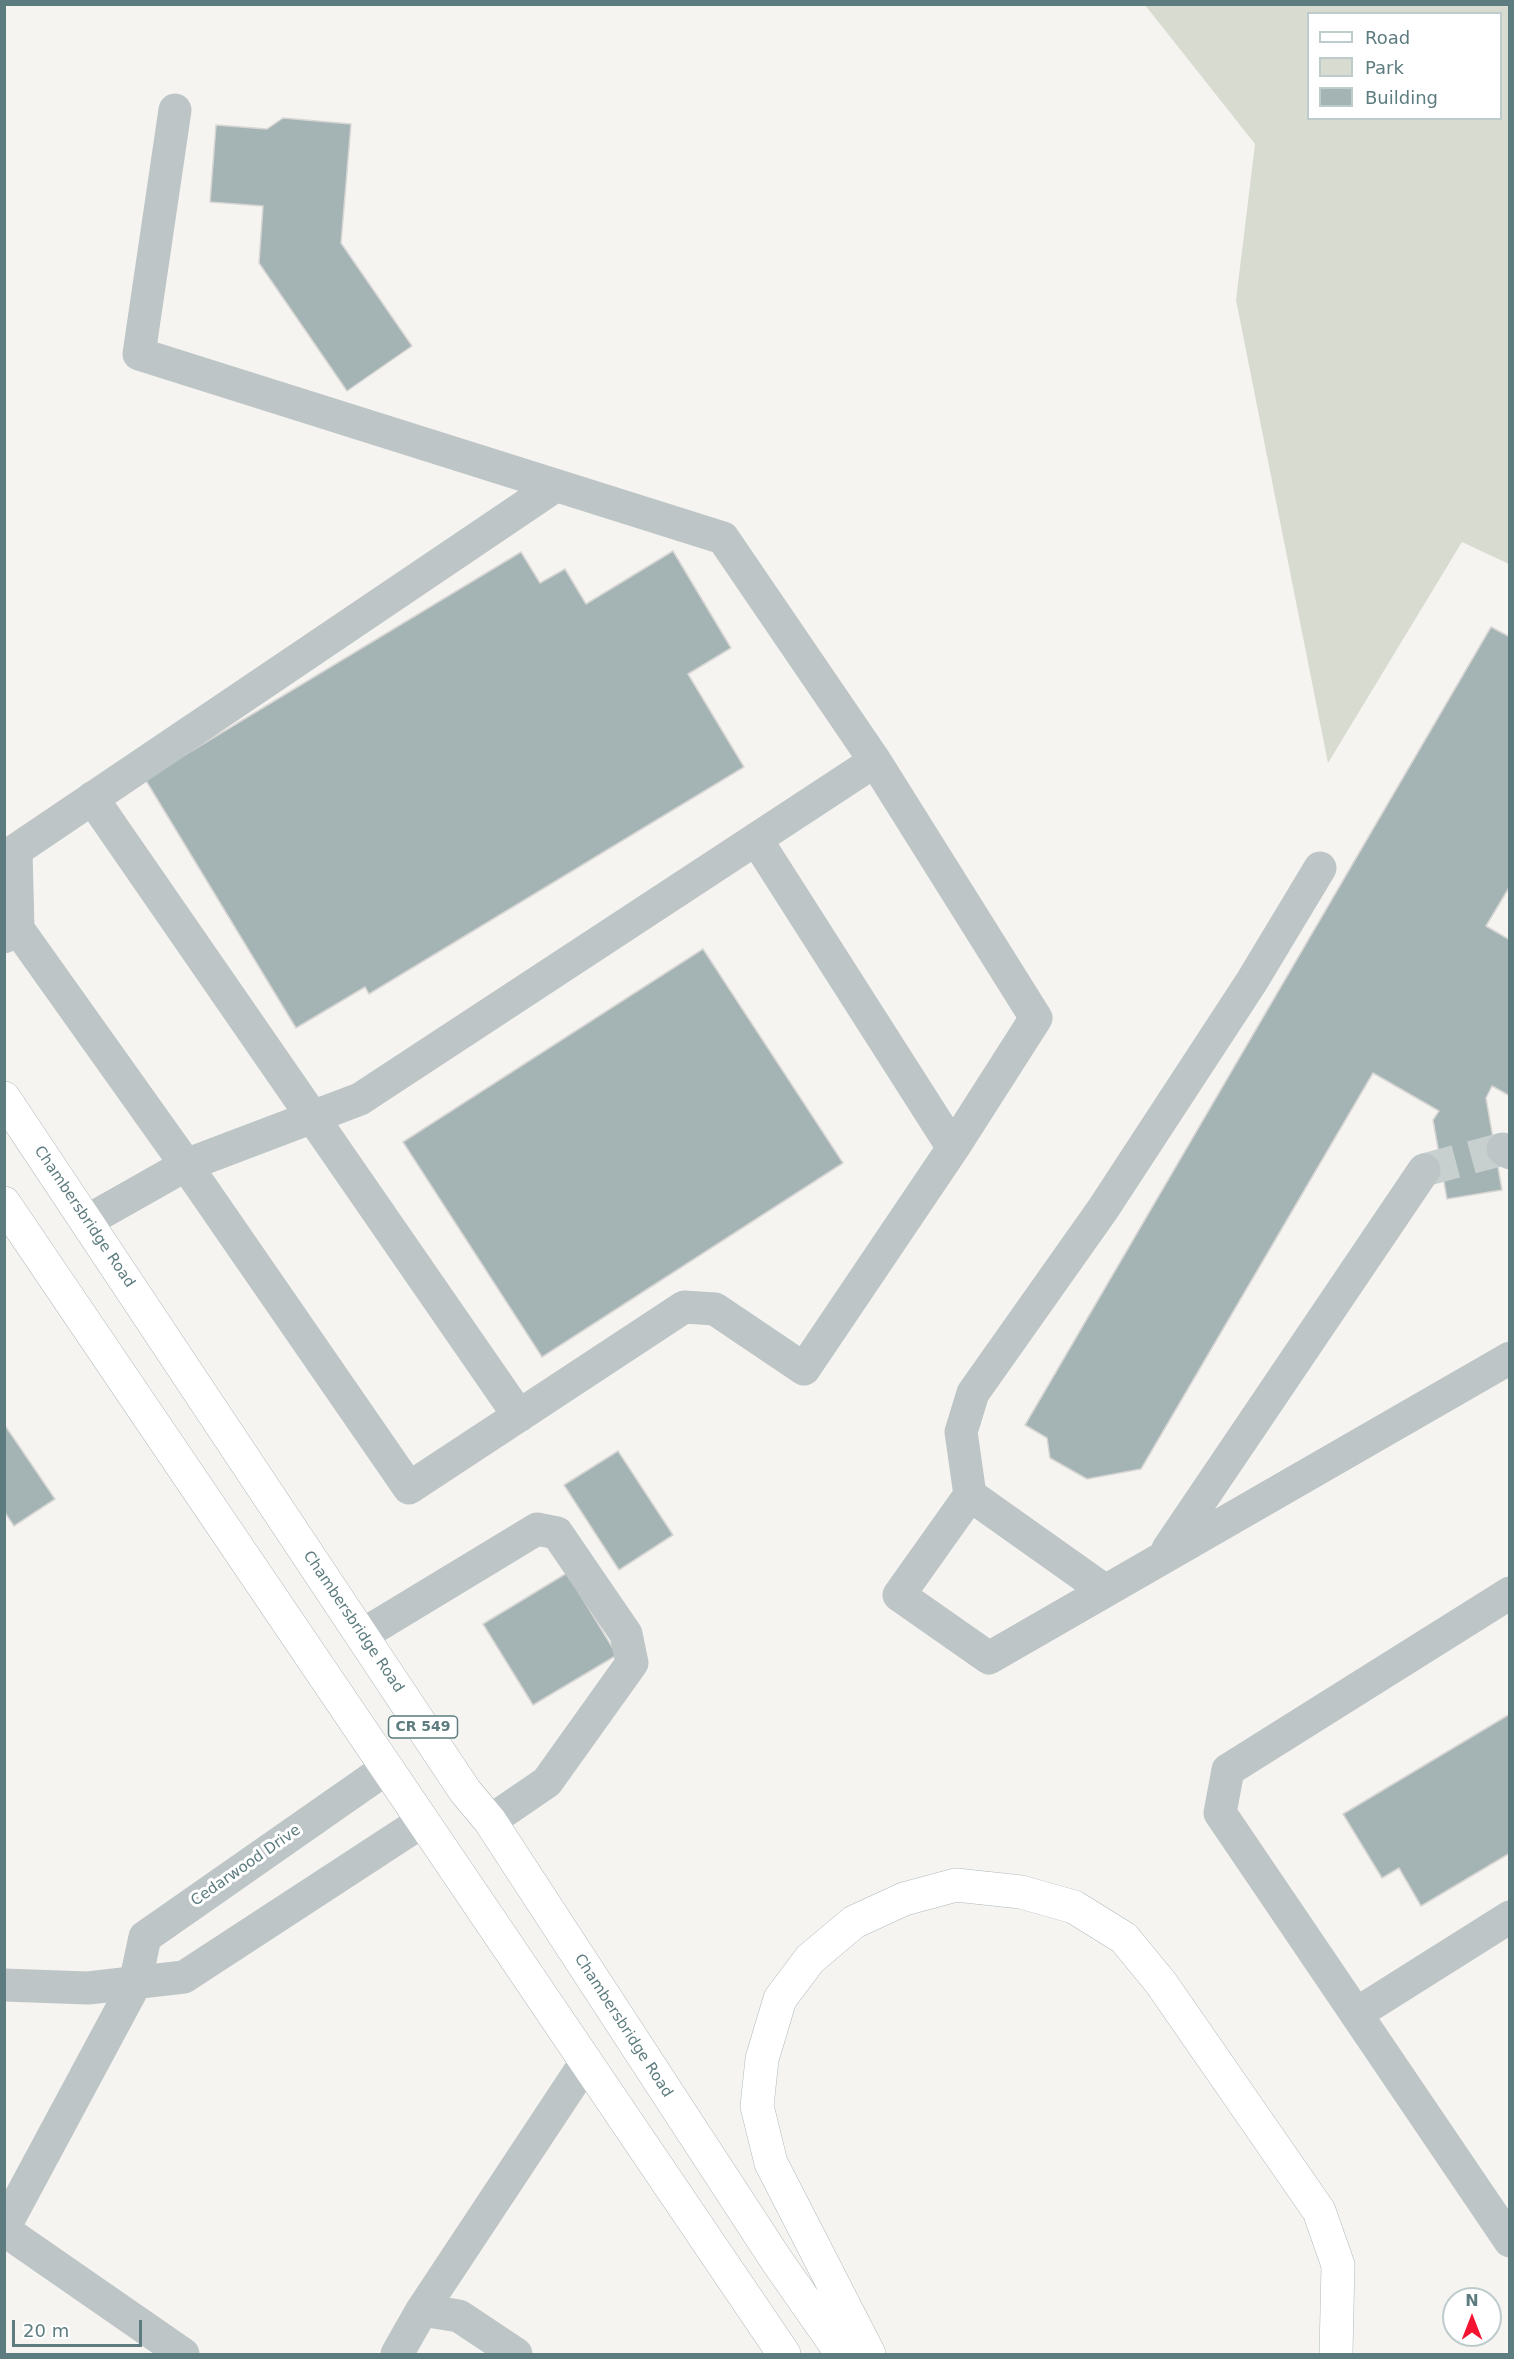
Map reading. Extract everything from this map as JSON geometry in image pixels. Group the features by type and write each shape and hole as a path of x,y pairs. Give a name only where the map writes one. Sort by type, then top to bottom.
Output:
{"main road":[{"name":"Chambersbridge Road","path":"4,1098 465,1791 490,1821 771,2251 842,2355"},
{"name":"CR 549","path":"4,1203 784,2355"},
{"path":"869,2355 771,2163 757,2106 762,2059 780,1999 810,1959 854,1922 904,1899 956,1885 1021,1892 1074,1907 1124,1938 1161,1983 1319,2211 1338,2265 1336,2355"}],"street":[{"path":"175,111 138,354 723,538 875,761 1036,1018 953,1148 804,1370 715,1309 684,1307 409,1488 186,1165 11,933 16,850 555,486"},
{"path":"87,1221 186,1165 360,1099 875,761"},
{"path":"92,798 519,1416"},
{"path":"756,839 953,1148"},
{"path":"1320,868 1252,981 1103,1209 974,1393 961,1432 970,1496 899,1595 989,1658 1509,1358"},
{"path":"1163,1556 1424,1170"},
{"path":"970,1496 1104,1590"},
{"path":"362,1635 537,1529 557,1533 626,1634 632,1663 547,1782 490,1821"},
{"path":"1509,1593 1228,1770 1220,1813 1509,2241"},
{"name":"Cedarwood Drive","path":"4,2229 135,1984 145,1937 387,1768"},
{"path":"4,1985 88,1989 184,1977 423,1821"},
{"path":"1356,2014 1509,1917"},
{"path":"397,2355 422,2310 586,2062"},
{"path":"4,2229 183,2355"},
{"path":"422,2310 459,2316 516,2355"}],"green space":[{"path":"1145,5 1509,5 1509,564 1462,542 1328,763 1236,300 1255,144"}],"building":[{"path":"283,118 351,124 341,243 412,346 347,391 259,263 263,206 210,202 216,125 267,129"},
{"path":"673,551 731,648 688,674 744,767 369,994 365,987 296,1028 145,779 521,552 540,583 565,569 586,604"},
{"path":"1491,627 1510,637 1510,886 1486,926 1510,940 1510,1096 1492,1086 1486,1098 1502,1190 1447,1199 1433,1120 1439,1111 1373,1073 1141,1469 1087,1479 1050,1458 1047,1438 1025,1425"},
{"path":"703,949 843,1163 542,1357 403,1142"},
{"path":"4,1424 55,1499 14,1526 4,1511"},
{"path":"618,1451 673,1535 619,1570 564,1485"},
{"path":"567,1573 617,1655 533,1705 483,1624"},
{"path":"1510,1714 1510,1853 1421,1906 1399,1868 1382,1878 1343,1814"}],"tunnel":[{"path":"1424,1170 1503,1149"}]}
